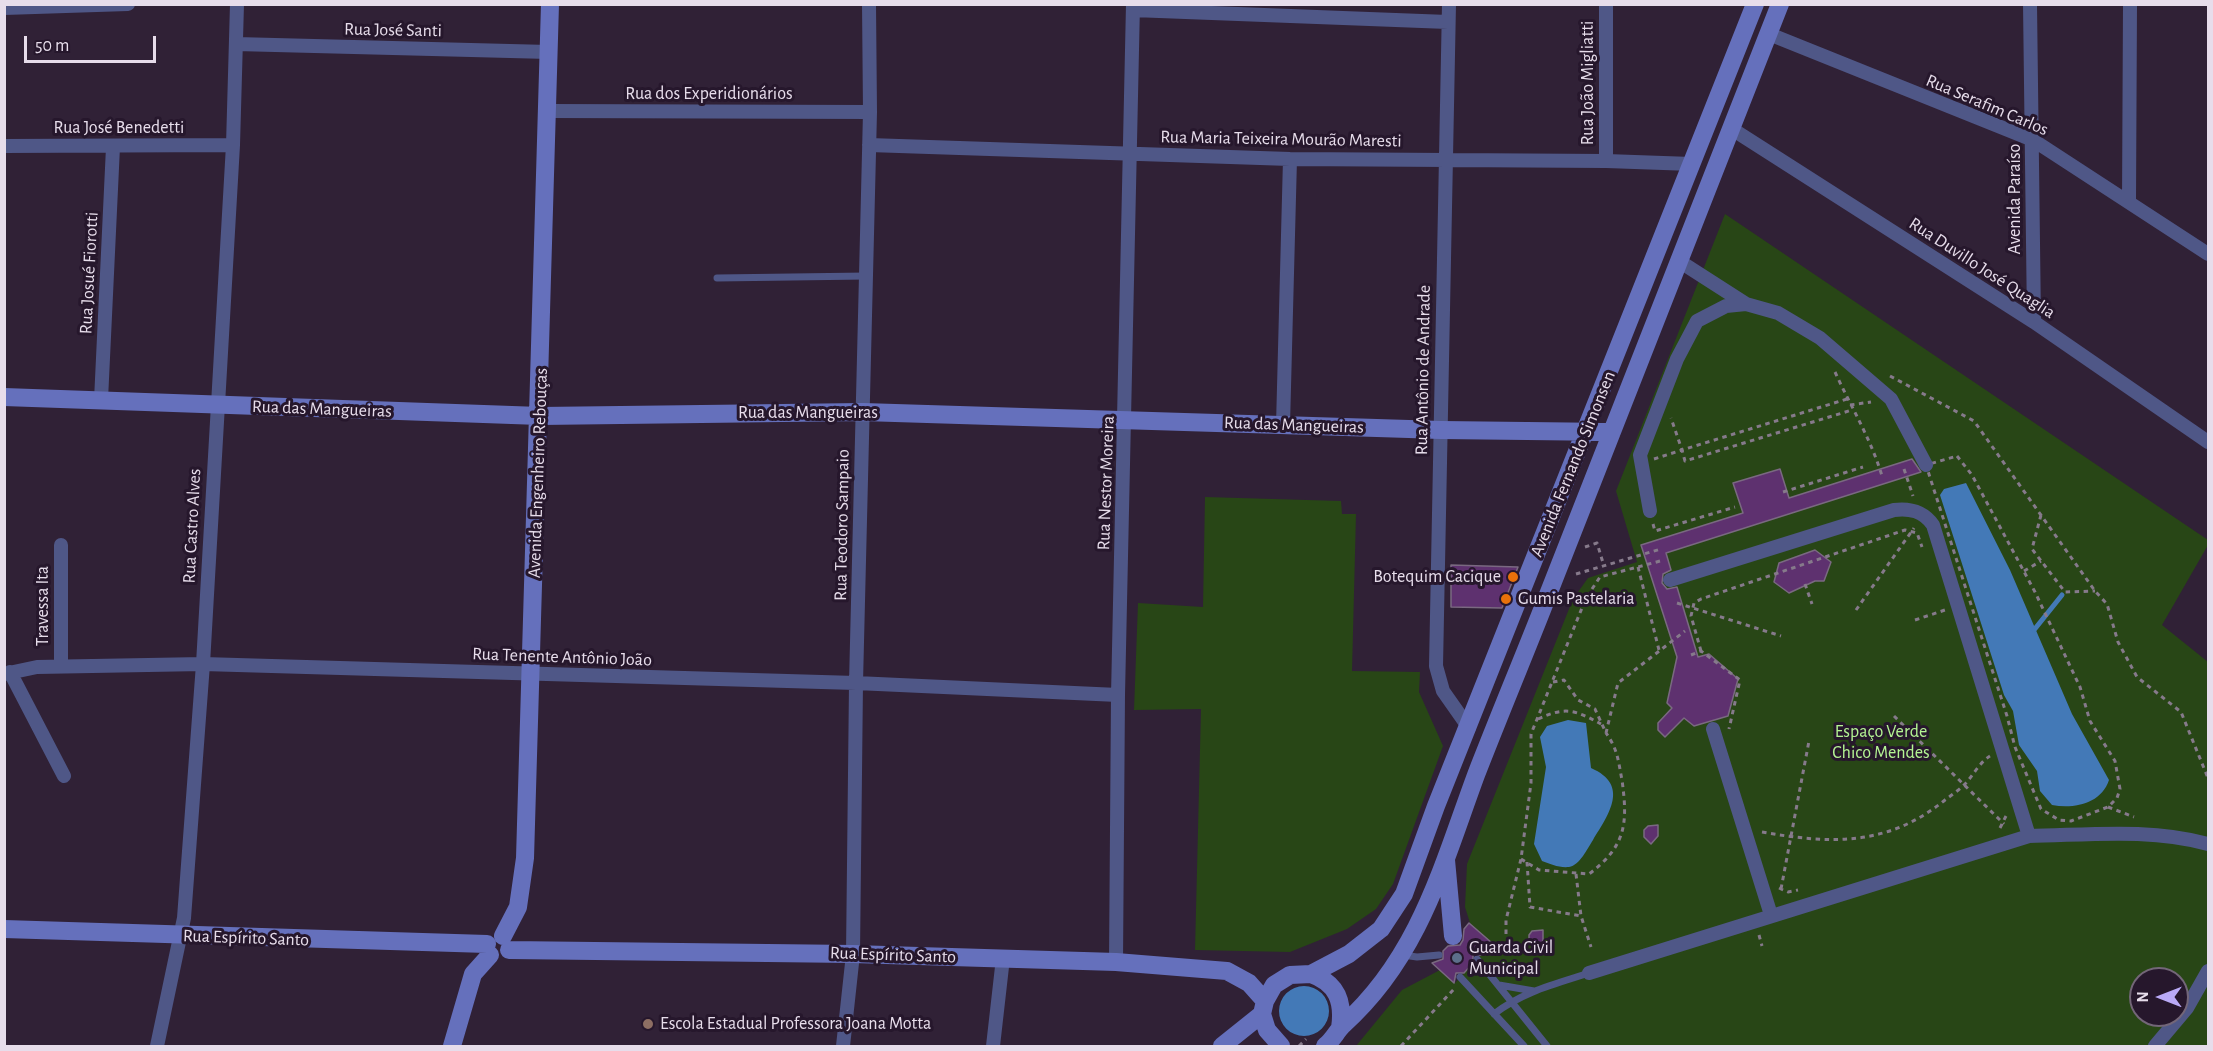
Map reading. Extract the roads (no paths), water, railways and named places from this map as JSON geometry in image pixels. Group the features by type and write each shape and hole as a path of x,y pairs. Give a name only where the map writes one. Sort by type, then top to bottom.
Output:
{"street":[{"path":"4,8 128,4"},
{"name":"Rua Castro Alves","path":"157,1047 182,936 203,664 233,146 237,4"},
{"name":"Avenida Engenheiro Rebouças","path":"452,1047 473,974 497,946 515,915 522,890 532,674 550,4"},
{"name":"Rua Teodoro Sampaio","path":"843,1047 853,954 856,683 870,112 869,4"},
{"name":"Rua Antônio de Andrade","path":"1449,4 1444,160 1436,666 1443,691 1469,728"},
{"name":"Rua João Migliatti","path":"1606,4 1606,161"},
{"name":"Avenida Fernando Simonsen","path":"1222,1047 1264,1008 1274,986 1290,975 1311,974 1370,939 1394,913 1404,894 1436,806 1469,728 1755,4"},
{"name":"Avenida Fernando Simonsen","path":"1320,1042 1333,1040 1340,1028 1375,994 1403,955 1423,917 1780,4"},
{"name":"Avenida Paraíso","path":"2030,4 2034,322"},
{"path":"2129,201 2130,4"},
{"path":"1133,7 1448,22"},
{"name":"Rua Nestor Moreira","path":"1116,962 1118,695 1126,421 1133,7"},
{"name":"Rua Serafim Carlos","path":"1769,34 2033,140 2208,254"},
{"name":"Rua José Santi","path":"236,44 549,52"},
{"name":"Rua dos Experidionários","path":"548,111 870,112"},
{"name":"Rua Duvillo José Quaglia","path":"1732,129 2034,322 2208,442"},
{"name":"Rua Maria Teixeira Mourão Maresti","path":"869,145 1290,159 1606,161 1692,164"},
{"name":"Rua José Benedetti","path":"4,146 233,146"},
{"name":"Rua Josué Fiorotti","path":"101,400 113,147"},
{"path":"1282,425 1290,159"},
{"path":"1680,261 1746,304 1778,314 1820,338 1891,399 1926,465"},
{"path":"1650,512 1640,455 1677,359 1697,321 1726,306 1746,304"},
{"name":"Rua das Mangueiras","path":"4,397 540,416 863,412 1441,430 1612,432"},
{"path":"1670,580 1894,510 1908,509 1915,523 1924,514 1933,525 2029,836"},
{"name":"Travessa Ita","path":"61,546 61,666"},
{"name":"Rua Tenente Antônio João","path":"7,673 61,666 203,664 856,683 1118,695"},
{"path":"7,673 64,776"},
{"path":"1718,732 1770,915"},
{"path":"1589,973 2029,836 2153,834 2183,837 2208,844"},
{"path":"1446,857 1454,937"},
{"name":"Rua Espírito Santo","path":"4,929 497,946 1003,958 1116,962 1227,971 1248,983 1264,1008 1267,1030 1281,1047"},
{"path":"993,1047 1003,958"},
{"path":"2155,1047 2187,1008 2208,970"},
{"path":"1311,974 1324,979 1337,992 1343,1011 1340,1028"}],"lane":[{"path":"717,278 866,276"},
{"path":"1403,955 1417,957 1439,955"},
{"path":"1477,959 1547,1047"},
{"path":"1494,1014 1511,1001 1534,991 1589,973"},
{"path":"1460,977 1524,1047"},
{"path":"1499,985 1534,991"}],"water":[{"path":"1966,483 2010,570 2072,714 2109,780 2100,795 2086,803 2069,806 2052,805 2040,791 2037,771 2019,745 2013,711 2004,695 1940,495 1944,489"},
{"path":"1568,720 1586,723 1591,768 1603,775 1610,783 1613,801 1605,820 1586,852 1573,866 1565,867 1542,861 1534,844 1546,767 1540,737 1547,726"},
{"path":"1299,986 1309,986 1322,993 1329,1006 1329,1016 1322,1029 1309,1036 1299,1036 1290,1032 1283,1025 1279,1016 1279,1006 1283,997 1290,990"}],"waterway":[{"path":"2034,630 2062,595"}],"place":[{"name":"Botequim Cacique","path":"1513,577"},
{"name":"Gumis Pastelaria","path":"1506,599"},
{"name":"Guarda Civil Municipal","path":"1457,958"},
{"name":"Escola Estadual Professora Joana Motta","path":"648,1024"}],"park label":[{"name":"Espaço Verde Chico Mendes","path":"1881,742"}]}
